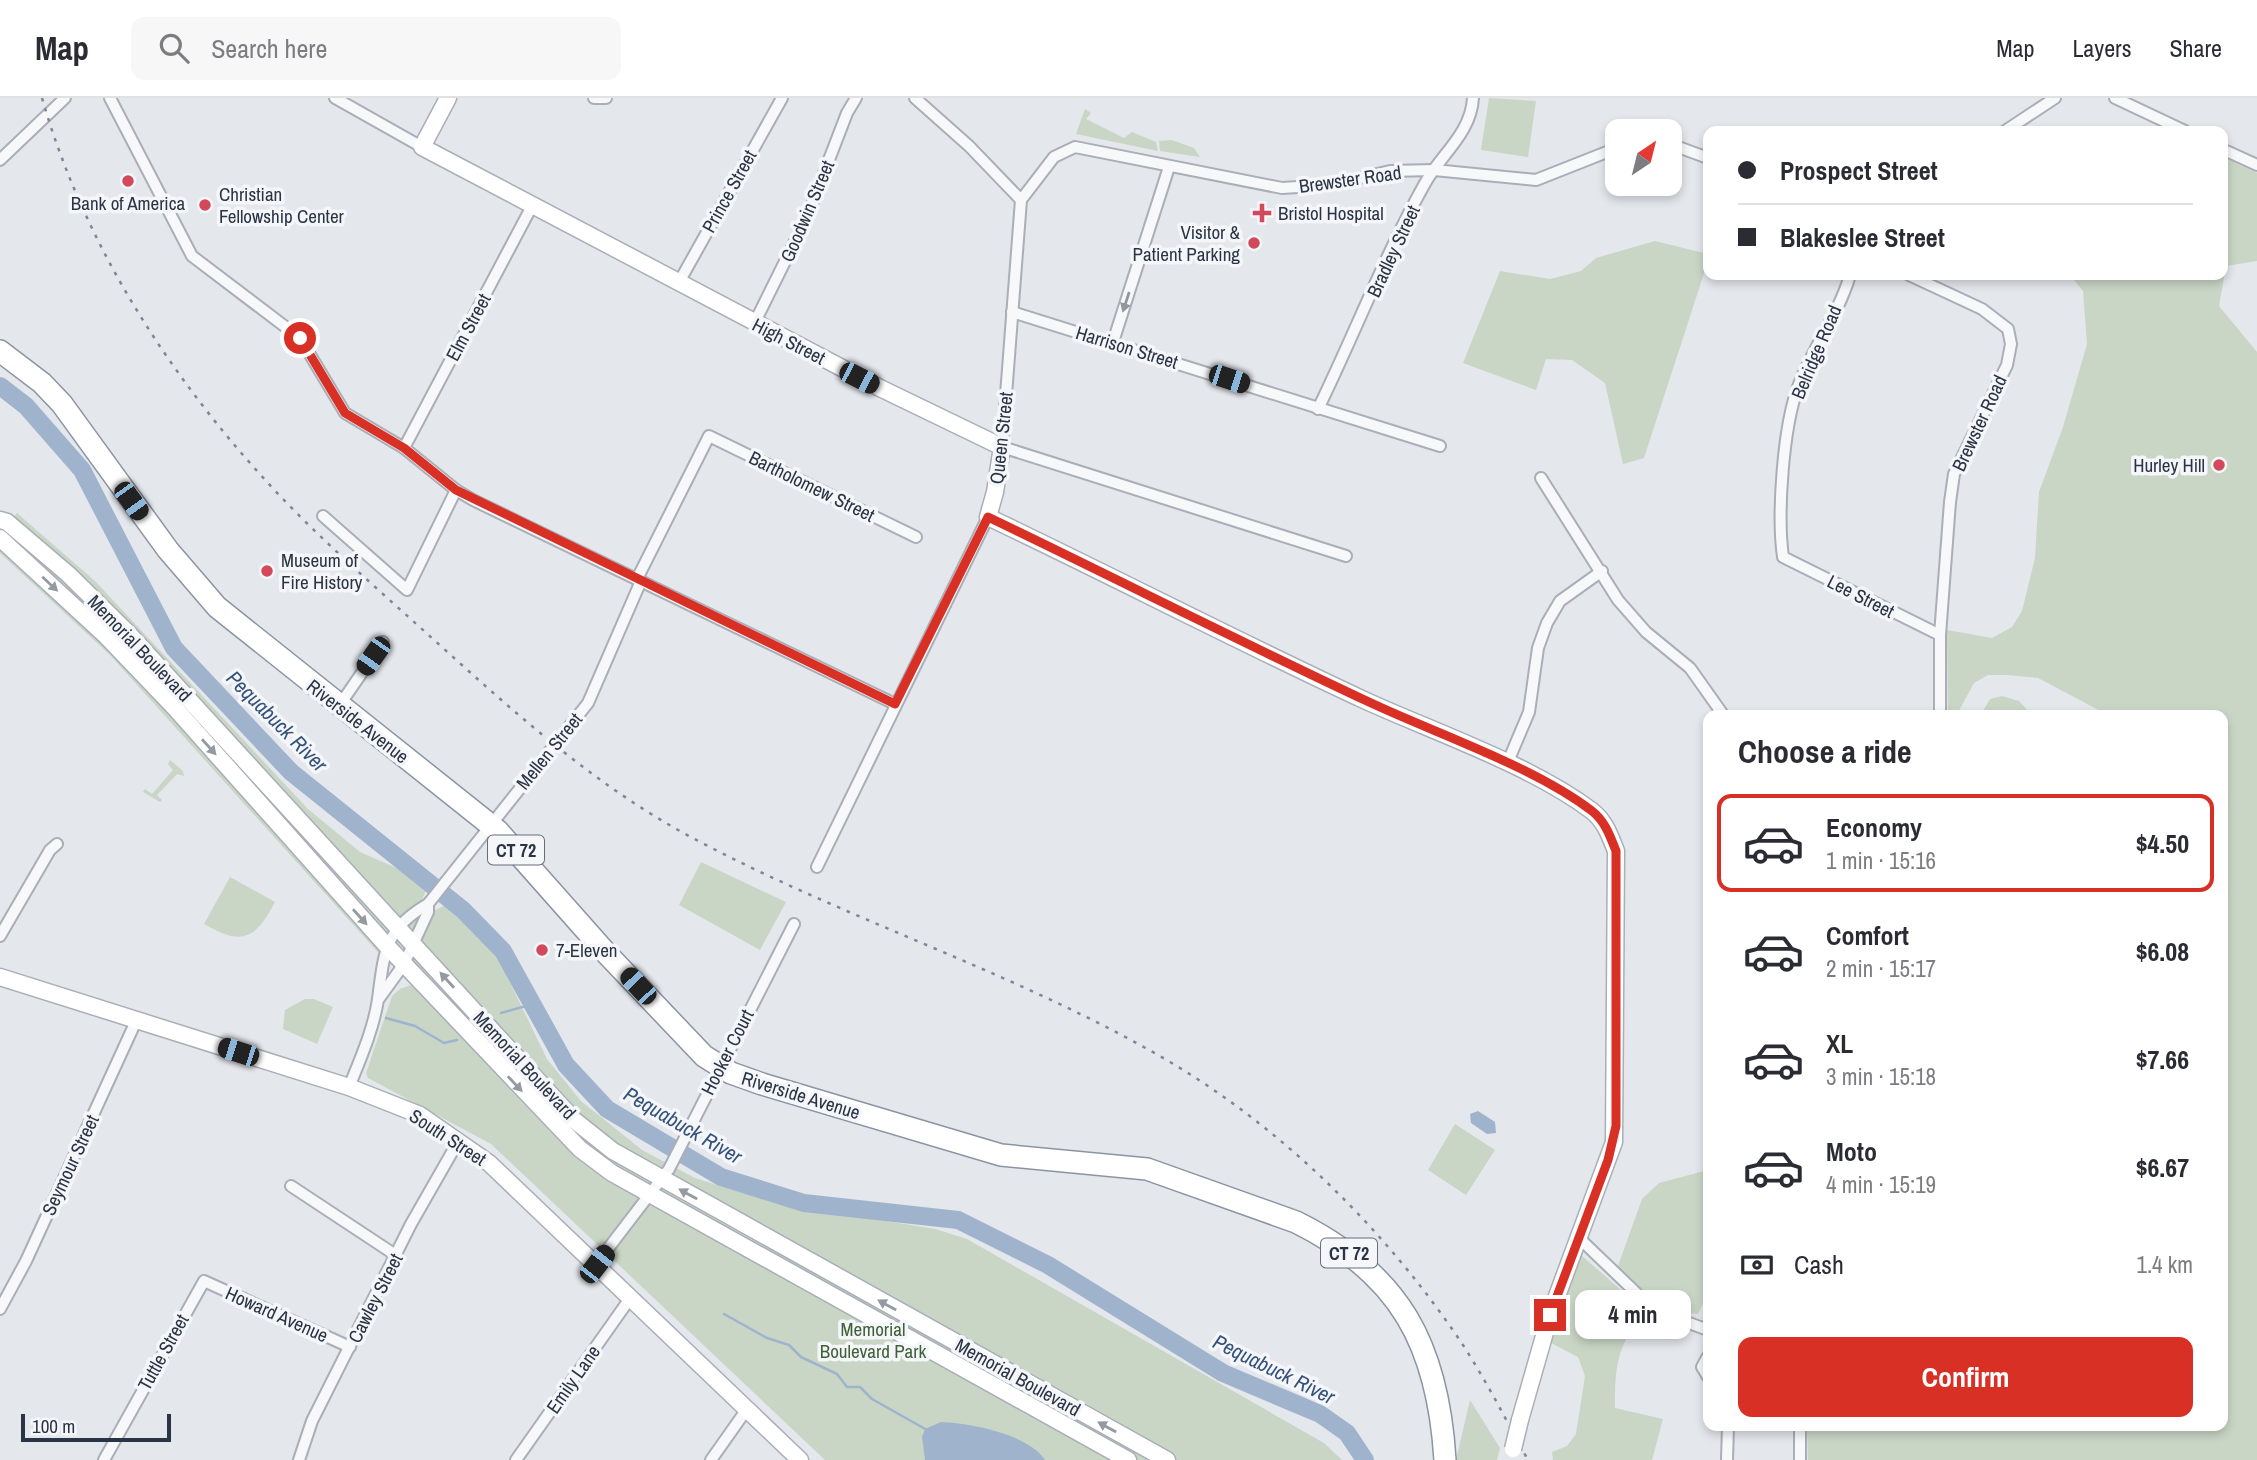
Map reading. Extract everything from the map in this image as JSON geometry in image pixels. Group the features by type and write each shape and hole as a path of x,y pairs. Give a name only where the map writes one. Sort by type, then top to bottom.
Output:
{"highway":[{"name":"Riverside Avenue","path":"0,351 42,383 58,400 168,550 217,607 490,825 685,1037 719,1066 762,1084 1000,1155 1147,1169 1319,1233 1368,1269 1408,1315 1433,1375 1445,1460"}],"main road":[{"path":"422,147 448,98"},
{"name":"High Street","path":"422,147 754,324 1002,447"},
{"name":"Queen Street","path":"988,517 1002,447"},
{"path":"988,517 1278,660 1507,764 1565,794 1594,813 1608,830 1616,851 1616,1126 1608,1160 1539,1348 1511,1454"},
{"name":"Memorial Boulevard","path":"0,520 7,522 58,565 127,632 574,1119 613,1151 1167,1460"},
{"name":"Memorial Boulevard","path":"0,538 106,636 165,698 386,945 560,1131 612,1173 1128,1460"},
{"name":"South Street","path":"0,977 349,1087 420,1115 489,1163 800,1460"}],"street":[{"path":"0,160 65,98"},
{"path":"110,98 192,256 300,338 345,413 404,448 456,490 895,704"},
{"name":"High Street","path":"335,98 422,147"},
{"path":"594,98 606,98"},
{"name":"Prince Street","path":"678,284 782,98"},
{"name":"Goodwin Street","path":"754,324 807,218 847,113 856,98"},
{"path":"915,98 969,146 1021,200"},
{"name":"Bradley Street","path":"1318,409 1425,183 1462,134 1472,111 1473,98"},
{"path":"2012,126 2054,98"},
{"path":"2115,98 2174,126"},
{"name":"Brewster Road","path":"1021,200 1054,157 1068,148 1084,147 1169,167 1282,188 1330,185 1390,171 1434,170 1536,180 1605,153"},
{"path":"1682,149 1703,156"},
{"path":"2228,152 2257,165"},
{"path":"1113,342 1169,167"},
{"name":"Queen Street","path":"1002,447 1021,200"},
{"name":"Elm Street","path":"404,448 532,206"},
{"name":"Belridge Road","path":"1783,557 1780,536 1788,428 1798,388 1848,280"},
{"name":"Brewster Road","path":"1920,280 1982,309 2008,329 2011,344 2007,365 1954,474 1940,635 1940,710"},
{"name":"Harrison Street","path":"1012,312 1440,446"},
{"name":"Bartholomew Street","path":"709,436 916,537"},
{"name":"Mellen Street","path":"378,1000 378,981 386,945 400,928 428,904 588,703 639,580 709,436"},
{"name":"High Street","path":"1002,447 1346,556"},
{"path":"1541,478 1618,600 1646,632 1690,668 1720,710"},
{"path":"323,516 407,590 456,490"},
{"name":"Queen Street","path":"817,867 988,517"},
{"name":"Lee Street","path":"1783,557 1940,635"},
{"path":"1507,764 1529,712 1538,648 1547,623 1560,601 1602,571"},
{"path":"339,706 383,642"},
{"path":"0,936 50,850 57,844"},
{"name":"Mellen Street","path":"349,1087 378,1000 404,964 428,904"},
{"name":"Hooker Court","path":"597,1264 671,1165 719,1066 794,924"},
{"name":"Seymour Street","path":"0,1309 26,1261 137,1019"},
{"name":"Cawley Street","path":"299,1460 312,1421 434,1182 459,1140"},
{"path":"291,1186 397,1256"},
{"path":"1578,1237 1654,1310 1703,1328"},
{"name":"Howard Avenue","path":"204,1281 350,1347"},
{"name":"Tuttle Street","path":"104,1460 204,1281"},
{"name":"Emily Lane","path":"516,1460 631,1297"},
{"path":"711,1460 747,1409"},
{"path":"1727,1460 1728,1431"},
{"path":"1800,1431 1800,1460"}],"green space":[{"path":"1489,98 1536,101 1528,157 1481,150"},
{"path":"1085,109 1091,113 1086,119 1124,138 1132,132 1156,142 1158,151 1076,134"},
{"path":"1172,140 1194,148 1200,157 1160,151 1159,141"},
{"path":"2228,159 2257,173 2257,261 2228,266"},
{"path":"1655,241 1703,253 1703,276 1644,458 1623,464 1605,383 1572,360 1546,359 1536,390 1463,363 1500,271 1550,279 1581,271 1596,258"},
{"path":"2074,280 2224,280 2219,306 2257,352 2257,1460 1808,1460 1807,1431 2228,1431 2228,710 2099,710 2038,678 1988,675 1974,683 1959,710 1948,710 1947,630 1992,638 2012,627 2022,611 2035,558 2039,492 2063,427 2087,344 2083,291"},
{"name":"Memorial Boulevard Park","path":"17,513 95,581 308,809 360,852 408,873 427,889 422,899 436,910 445,905 486,942 501,964 547,1059 581,1101 642,1150 695,1178 771,1202 935,1229 967,1239 1324,1443 1342,1460 825,1460 491,1144 368,1078 366,1073 392,996 411,985 375,949 111,656 0,553 0,532"},
{"path":"2002,696 2019,701 2027,710 1984,710 1990,699"},
{"path":"170,760 183,771 184,776 177,774 157,795 162,800 160,802 143,792 145,789 152,794 173,770 168,764"},
{"path":"701,862 786,902 760,950 679,905"},
{"path":"230,877 275,902 261,925 246,936 228,935 204,924"},
{"path":"305,999 314,999 333,1007 317,1044 283,1029 285,1010"},
{"path":"1455,1124 1495,1150 1466,1195 1428,1170"},
{"path":"1703,1171 1703,1304 1698,1314 1670,1311 1650,1297 1618,1266 1642,1199 1659,1183"},
{"path":"1581,1255 1646,1312 1629,1335 1619,1357 1615,1408 1663,1419 1652,1460 1553,1460 1552,1452 1567,1446 1576,1434 1585,1376 1578,1357 1551,1343"},
{"path":"1470,1400 1500,1448 1497,1460 1456,1460"}],"water":[{"path":"1478,1111 1495,1122 1496,1133 1487,1134 1471,1123 1470,1114"},
{"path":"941,1422 982,1428 1012,1437 1026,1443 1045,1460 925,1460 922,1437 925,1429"}],"waterway":[{"name":"Pequabuck River","path":"0,386 26,406 82,470 174,648 291,772 463,910 503,951 566,1065 607,1109 721,1177 804,1203 958,1220 1048,1265 1223,1373 1320,1414 1347,1433 1365,1460"},
{"path":"501,1013 533,1004"},
{"path":"386,1018 415,1026 444,1043 457,1040"},
{"path":"724,1314 767,1338 789,1345 801,1357 837,1374 847,1387 860,1387 872,1399 927,1430"}],"railway":[{"path":"42,98 60,154 82,208 108,260 170,361 242,454 299,516 356,570 524,720 587,770 654,816 748,866 992,973 1112,1030 1170,1062 1254,1119 1331,1186 1400,1261 1461,1342 1528,1460"}],"place":[{"name":"Bank of America","path":"128,181"},
{"name":"Christian Fellowship Center","path":"205,205"},
{"name":"Bristol Hospital","path":"1262,213"},
{"name":"Visitor & Patient Parking","path":"1254,243"},
{"name":"Hurley Hill","path":"2219,465"},
{"name":"Museum of Fire History","path":"267,571"},
{"name":"7-Eleven","path":"542,950"}],"route":[{"path":"300,338 309,348 335,400 345,413 404,448 456,490 895,704 988,517 1278,660 1507,764 1565,794 1594,813 1608,830 1616,851 1616,1126 1608,1160 1550,1315"}]}
